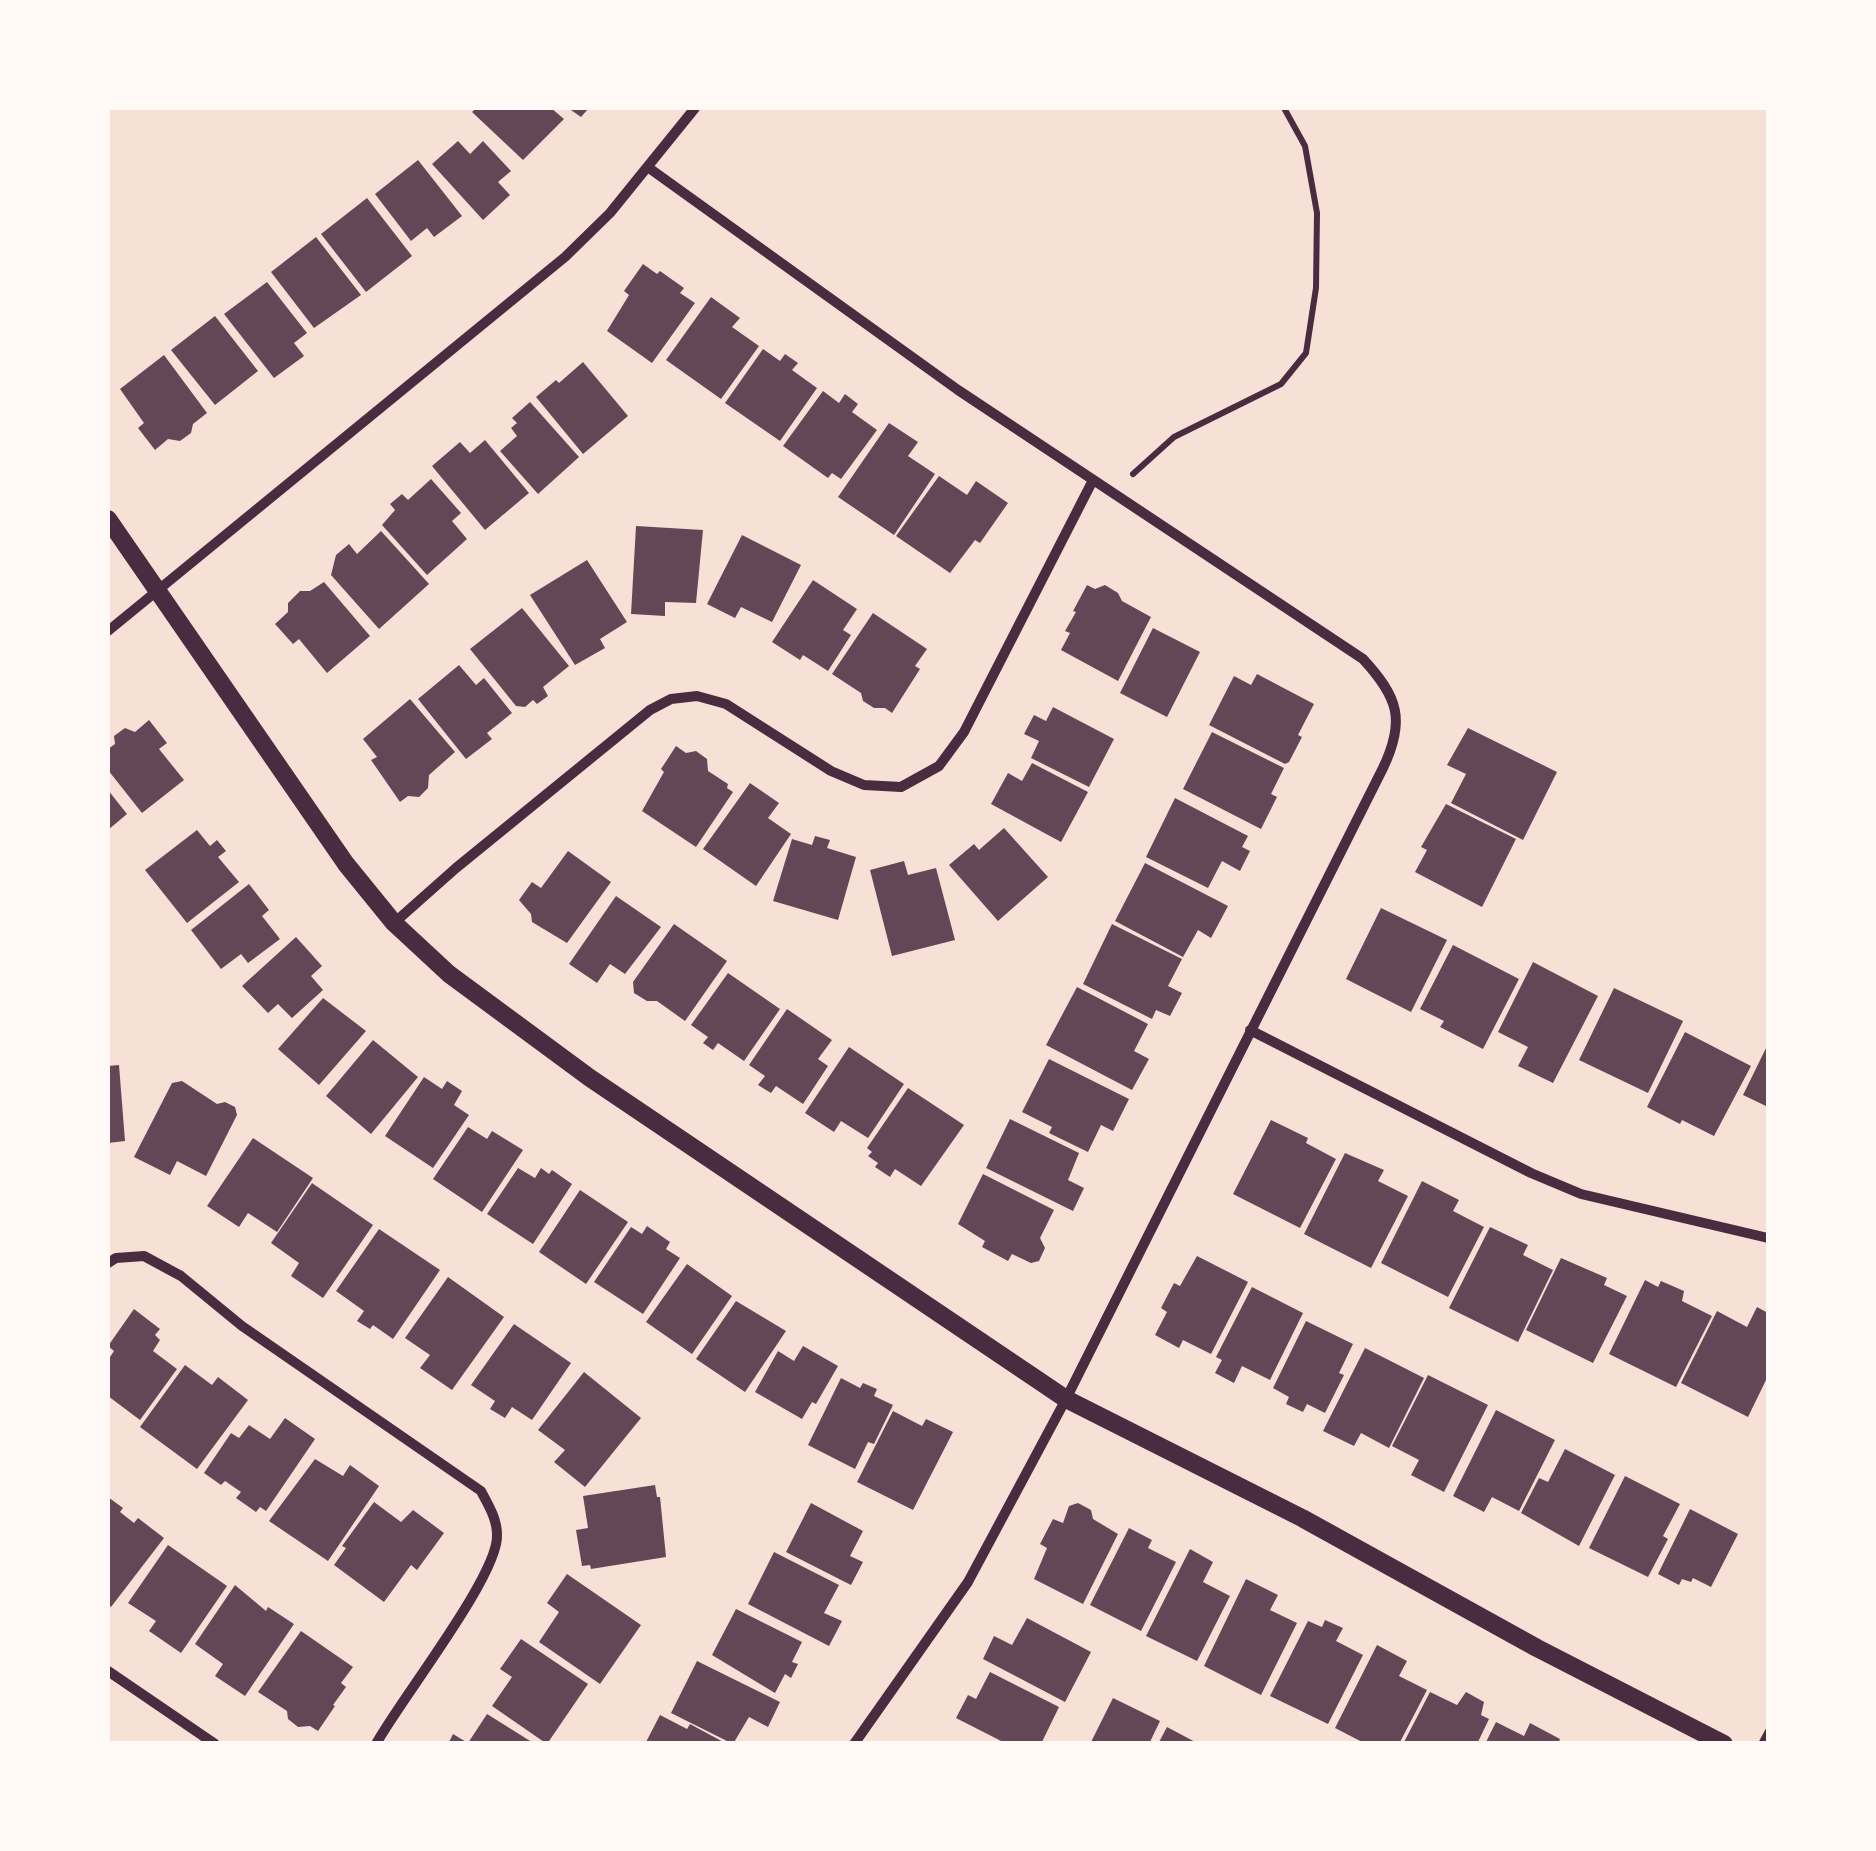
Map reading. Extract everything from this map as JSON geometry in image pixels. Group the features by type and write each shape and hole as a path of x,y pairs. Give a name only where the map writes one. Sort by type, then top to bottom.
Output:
{"street":[{"path":"108,631 564,257 610,213 696,108"},
{"path":"649,168 1092,482 1364,659 1388,685 1397,712 1395,744 1066,1398 968,1582 857,1740 874,1744"},
{"path":"394,924 605,746 671,698 697,696 726,704 831,772 864,785 902,786 940,766 964,732 1092,482"},
{"path":"108,520 335,848 394,924 449,974 590,1078 1066,1398 1302,1518 1537,1648 1724,1744"},
{"path":"1250,1030 1581,1194 1768,1238"},
{"path":"108,1263 116,1258 144,1256 180,1276 242,1326 480,1491 494,1516 498,1538 487,1573 376,1744"},
{"path":"108,1671 214,1744"}],"path":[{"path":"1133,474 1174,437 1281,384 1306,354 1316,288 1317,212 1305,146 1284,108"},
{"path":"1761,1744 1768,1731"}],"building":[{"path":"476,108 551,108 564,119 523,160 472,112"},
{"path":"568,108 589,108 581,117"},
{"path":"458,141 470,154 483,141 511,171 498,182 510,195 483,220 432,164"},
{"path":"418,160 462,216 434,237 427,228 411,241 375,194"},
{"path":"367,198 412,256 366,292 321,234"},
{"path":"316,237 361,295 314,328 271,272"},
{"path":"643,264 684,288 680,293 695,303 652,363 607,331 629,295 624,291"},
{"path":"267,282 307,333 294,343 304,356 274,378 224,314"},
{"path":"711,297 740,318 732,327 759,346 721,399 666,360"},
{"path":"215,316 258,371 215,405 171,350"},
{"path":"763,349 780,361 785,354 798,363 792,370 817,388 780,441 725,403"},
{"path":"164,355 207,413 180,441 168,439 155,450 138,428 144,423 120,389"},
{"path":"583,362 628,416 583,454 536,397"},
{"path":"823,391 839,403 845,394 858,404 852,412 877,430 841,479 832,473 828,478 783,446"},
{"path":"530,402 579,457 538,494 500,451 517,436 511,428 517,423 512,418"},
{"path":"889,423 918,442 908,456 935,474 894,535 838,497"},
{"path":"485,440 529,493 485,530 432,466 460,442 470,453"},
{"path":"939,476 967,495 976,481 1008,503 980,543 975,540 950,573 896,536"},
{"path":"431,479 461,513 452,521 467,539 427,575 382,525 395,510 390,504 402,494 408,500"},
{"path":"636,526 703,530 696,603 665,602 665,616 631,614"},
{"path":"381,531 429,584 379,629 331,575 336,555 349,544 357,554"},
{"path":"742,535 801,565 772,622 741,607 735,618 707,604"},
{"path":"587,560 627,622 600,639 605,648 575,665 530,595"},
{"path":"813,580 857,609 843,630 851,635 828,671 803,655 800,660 772,642"},
{"path":"324,582 370,636 327,673 299,639 293,644 275,624 288,612 288,603 300,591 310,591"},
{"path":"1087,585 1095,589 1105,585 1118,593 1122,601 1151,617 1118,681 1061,650 1070,633 1065,631 1076,612 1073,611"},
{"path":"522,608 569,666 543,687 548,696 525,707 516,706 470,649"},
{"path":"873,613 927,649 915,666 920,669 892,713 863,701 861,693 832,674"},
{"path":"1153,628 1200,652 1167,717 1120,693"},
{"path":"459,665 476,685 484,678 512,713 487,733 492,739 466,759 418,699"},
{"path":"1257,674 1314,704 1298,735 1302,737 1285,764 1209,725 1234,676 1251,685"},
{"path":"410,699 455,752 429,775 428,788 419,797 408,796 400,802 371,760 377,757 363,739"},
{"path":"1053,707 1114,739 1089,787 1031,758 1039,741 1024,734 1034,715 1046,721"},
{"path":"149,720 167,743 159,749 184,780 142,813 108,770 108,749 115,744 114,736 125,728 135,732"},
{"path":"1468,728 1557,772 1523,840 1451,803 1466,774 1447,765"},
{"path":"1212,732 1284,768 1271,794 1277,797 1261,829 1183,789"},
{"path":"676,746 686,753 696,751 707,759 708,771 733,792 696,847 642,811"},
{"path":"1032,763 1088,792 1061,842 991,804 1008,773 1022,781"},
{"path":"750,783 779,803 768,818 791,834 756,886 703,849"},
{"path":"108,790 127,814 108,830"},
{"path":"1175,798 1248,836 1242,847 1250,851 1240,871 1222,861 1208,888 1146,857"},
{"path":"1446,804 1516,839 1482,907 1415,872 1427,850 1421,847"},
{"path":"1004,828 1048,877 998,921 949,865 974,844 979,850"},
{"path":"197,830 210,846 217,840 226,851 218,857 239,882 187,923 145,870"},
{"path":"815,836 830,840 827,848 856,857 838,920 773,901 792,839 812,845"},
{"path":"568,851 611,882 567,943 532,922 531,914 519,900 532,882 541,888"},
{"path":"904,861 908,875 936,868 955,940 892,956 870,870"},
{"path":"1145,863 1228,906 1211,938 1198,930 1183,957 1115,921"},
{"path":"249,884 269,910 262,916 280,939 248,963 241,954 221,969 191,930"},
{"path":"616,896 661,927 625,974 610,964 597,983 569,964"},
{"path":"1381,908 1447,940 1411,1012 1346,979"},
{"path":"674,924 727,961 685,1021 657,1001 647,1001 634,993 633,982"},
{"path":"1112,924 1182,959 1168,986 1182,993 1170,1016 1156,1010 1152,1019 1083,984"},
{"path":"296,937 322,966 311,976 323,990 292,1018 278,1004 268,1013 242,986"},
{"path":"1453,945 1519,979 1483,1049 1440,1027 1444,1021 1420,1009"},
{"path":"1533,962 1598,996 1553,1083 1518,1066 1528,1047 1498,1032"},
{"path":"728,973 780,1009 744,1061 718,1043 713,1050 703,1043 708,1037 691,1025"},
{"path":"1077,987 1148,1024 1134,1051 1149,1059 1132,1090 1046,1045"},
{"path":"1614,988 1683,1021 1648,1093 1579,1060"},
{"path":"323,998 366,1031 319,1085 278,1049"},
{"path":"787,1009 832,1040 818,1059 828,1066 803,1104 776,1086 771,1093 758,1085 765,1076 749,1065"},
{"path":"1685,1032 1751,1066 1714,1136 1647,1107"},
{"path":"373,1040 418,1077 371,1134 326,1096"},
{"path":"1768,1044 1768,1107 1743,1095"},
{"path":"849,1047 904,1084 868,1138 841,1121 834,1132 805,1113"},
{"path":"1049,1059 1129,1099 1113,1131 1101,1125 1088,1152 1049,1133 1052,1127 1022,1112"},
{"path":"119,1065 125,1141 108,1143 108,1066"},
{"path":"424,1077 442,1089 447,1081 462,1091 454,1105 469,1115 433,1168 385,1136"},
{"path":"182,1081 217,1104 225,1102 235,1107 237,1115 206,1176 177,1161 170,1175 134,1157 172,1083"},
{"path":"908,1088 964,1125 921,1186 895,1169 890,1177 875,1167 878,1163 868,1156 872,1152 867,1148"},
{"path":"1010,1119 1079,1153 1068,1180 1084,1188 1073,1211 986,1168"},
{"path":"1271,1120 1308,1138 1306,1143 1336,1159 1300,1228 1233,1194"},
{"path":"468,1127 487,1139 492,1131 523,1150 482,1212 433,1179"},
{"path":"253,1138 313,1178 277,1232 248,1213 239,1227 207,1206"},
{"path":"1345,1153 1384,1170 1378,1181 1408,1196 1371,1268 1304,1234"},
{"path":"518,1168 535,1178 541,1168 549,1174 552,1170 572,1184 533,1244 487,1214"},
{"path":"983,1174 1054,1210 1040,1238 1045,1248 1039,1261 1031,1263 1012,1254 1008,1261 982,1247 985,1241 958,1224"},
{"path":"1422,1181 1459,1200 1453,1211 1484,1227 1448,1297 1381,1263"},
{"path":"312,1183 373,1225 323,1298 291,1276 299,1263 271,1243"},
{"path":"580,1190 628,1222 586,1284 539,1252"},
{"path":"647,1226 670,1242 666,1249 680,1258 643,1314 594,1282 631,1227 642,1234"},
{"path":"1490,1227 1528,1245 1523,1255 1553,1270 1518,1342 1449,1308"},
{"path":"379,1229 440,1270 393,1339 373,1325 370,1329 357,1321 364,1311 336,1291"},
{"path":"1197,1256 1248,1282 1211,1354 1183,1340 1179,1348 1155,1335 1167,1312 1161,1308 1174,1283 1180,1286"},
{"path":"1561,1258 1607,1278 1604,1285 1627,1296 1593,1363 1526,1330"},
{"path":"687,1264 732,1296 692,1354 646,1322"},
{"path":"448,1277 504,1317 452,1390 420,1368 430,1355 405,1338"},
{"path":"1645,1280 1658,1287 1661,1281 1684,1291 1682,1301 1712,1316 1676,1387 1609,1354"},
{"path":"1252,1287 1303,1313 1270,1380 1242,1366 1234,1383 1215,1373 1222,1360 1216,1357"},
{"path":"736,1301 786,1331 745,1392 696,1359"},
{"path":"1757,1307 1768,1313 1768,1376 1748,1417 1681,1383 1717,1311 1747,1327"},
{"path":"134,1309 160,1329 155,1335 160,1340 153,1351 177,1369 140,1420 108,1396 108,1360 114,1351 108,1346"},
{"path":"1306,1321 1353,1344 1339,1373 1344,1375 1325,1413 1307,1404 1303,1412 1286,1404 1289,1397 1273,1388"},
{"path":"514,1324 571,1363 532,1420 512,1407 505,1418 490,1409 495,1401 471,1385"},
{"path":"803,1346 838,1366 816,1404 812,1402 802,1419 755,1392 778,1351 794,1361"},
{"path":"1365,1348 1424,1378 1389,1448 1361,1433 1354,1446 1323,1431"},
{"path":"185,1365 212,1385 218,1377 248,1400 197,1469 140,1427"},
{"path":"584,1372 641,1418 585,1487 554,1462 565,1450 538,1430"},
{"path":"1428,1375 1488,1405 1444,1492 1411,1475 1419,1460 1392,1446"},
{"path":"841,1378 860,1388 863,1383 877,1389 874,1396 893,1405 874,1444 868,1442 855,1469 808,1445"},
{"path":"1496,1410 1555,1440 1519,1511 1492,1497 1484,1512 1453,1496"},
{"path":"893,1411 922,1426 926,1419 953,1432 913,1510 857,1482"},
{"path":"285,1418 315,1439 266,1511 260,1507 256,1512 236,1498 241,1492 204,1473 231,1433 239,1438 249,1425 270,1439"},
{"path":"1565,1449 1615,1475 1579,1546 1521,1513 1539,1478 1548,1482"},
{"path":"315,1459 343,1476 350,1465 379,1486 328,1561 269,1521"},
{"path":"1625,1476 1680,1504 1663,1536 1668,1539 1648,1577 1589,1548"},
{"path":"655,1485 660,1497 666,1557 591,1569 590,1565 582,1566 576,1530 588,1528 583,1496"},
{"path":"108,1497 134,1523 138,1518 164,1538 111,1607 108,1604"},
{"path":"374,1502 401,1522 413,1510 444,1533 417,1570 411,1565 384,1602 334,1565 346,1548 342,1546"},
{"path":"811,1503 863,1531 850,1556 863,1562 851,1585 786,1552"},
{"path":"1078,1503 1091,1510 1093,1519 1118,1534 1083,1604 1034,1579 1047,1548 1040,1544 1053,1519 1063,1523 1069,1506"},
{"path":"1690,1509 1738,1534 1711,1587 1693,1578 1691,1582 1682,1579 1679,1585 1658,1574"},
{"path":"1129,1528 1152,1540 1148,1548 1176,1562 1141,1631 1090,1605"},
{"path":"168,1545 227,1586 181,1653 149,1631 156,1621 128,1603"},
{"path":"1190,1549 1213,1562 1203,1582 1230,1596 1197,1661 1146,1636"},
{"path":"774,1552 839,1585 824,1613 842,1621 829,1646 748,1604"},
{"path":"567,1574 641,1625 600,1684 539,1642 559,1612 547,1603"},
{"path":"1246,1579 1278,1595 1270,1610 1297,1623 1261,1695 1204,1666"},
{"path":"235,1585 266,1611 268,1607 294,1624 245,1696 215,1676 223,1664 195,1644"},
{"path":"736,1609 802,1642 792,1662 798,1664 791,1678 785,1674 775,1693 712,1655"},
{"path":"1027,1618 1091,1652 1065,1702 983,1659 994,1636 1012,1645"},
{"path":"1325,1620 1343,1628 1336,1641 1363,1655 1328,1724 1270,1696 1308,1621 1322,1627"},
{"path":"301,1631 353,1667 341,1683 346,1687 318,1731 310,1726 298,1727 288,1719 287,1711 258,1692"},
{"path":"521,1639 588,1684 547,1744 492,1706 512,1677 500,1669"},
{"path":"1377,1645 1407,1661 1399,1676 1427,1690 1399,1744 1366,1744 1335,1728"},
{"path":"697,1661 780,1702 768,1727 749,1717 733,1744 671,1713"},
{"path":"990,1672 1059,1707 1041,1744 1007,1744 956,1718 968,1695 976,1699"},
{"path":"1430,1692 1457,1705 1466,1692 1484,1702 1481,1715 1489,1719 1477,1744 1403,1744"},
{"path":"1113,1698 1160,1721 1149,1744 1090,1744"},
{"path":"487,1714 535,1744 448,1744 453,1734 468,1743"},
{"path":"660,1715 687,1729 690,1724 727,1744 645,1744"},
{"path":"1496,1722 1524,1736 1530,1723 1560,1739 1558,1744 1485,1744"},
{"path":"1167,1727 1199,1744 1158,1744"}]}
